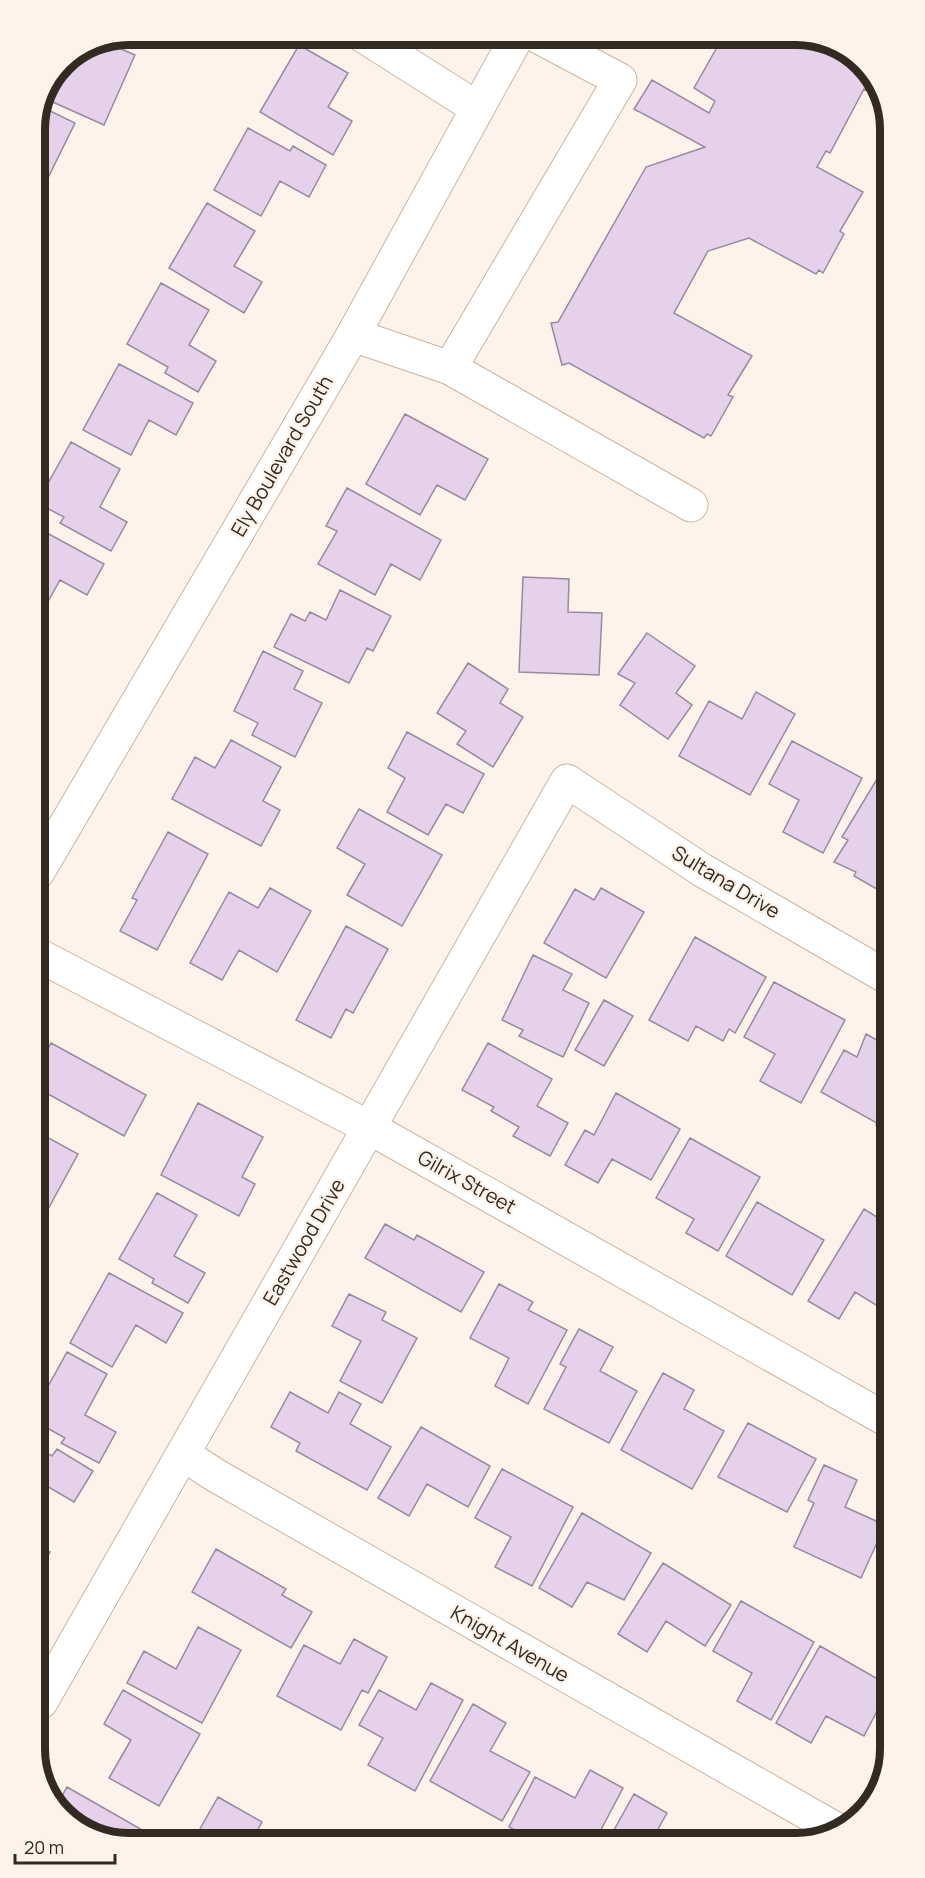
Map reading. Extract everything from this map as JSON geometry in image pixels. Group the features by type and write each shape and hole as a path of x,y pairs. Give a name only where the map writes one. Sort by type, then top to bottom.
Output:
{"street":[{"path":"384,45 477,108"},
{"name":"Ely Boulevard South","path":"45,860 353,335 512,45"},
{"path":"450,368 620,80 554,45"},
{"path":"353,335 450,368 691,505"},
{"name":"Sultana Drive","path":"567,781 702,870 880,973"},
{"name":"Eastwood Drive","path":"45,1695 567,781"},
{"name":"Gilrix Street","path":"45,959 370,1128 880,1416"},
{"name":"Knight Avenue","path":"183,1454 236,1487 830,1826"}],"building":[{"path":"299,45 348,73 328,107 352,121 333,155 260,112"},
{"path":"718,45 802,45 823,49 843,59 856,69 872,93 864,89 830,153 826,151 817,167 863,192 840,231 844,234 823,273 819,270 816,274 749,238 708,251 674,313 752,356 728,395 733,397 711,436 707,434 704,438 569,363 562,365 551,323 558,322 646,167 705,147 634,109 652,80 709,113 715,101 694,88"},
{"path":"115,47 135,55 104,125 50,101 62,78 73,66 102,49"},
{"path":"48,110 75,123 45,184 45,123"},
{"path":"248,128 290,151 293,146 326,165 309,197 280,181 261,216 214,190"},
{"path":"207,203 255,231 234,266 262,282 244,313 169,268"},
{"path":"161,283 209,310 189,345 216,361 198,392 165,373 168,367 127,344"},
{"path":"119,364 193,403 176,435 149,420 131,455 83,430"},
{"path":"405,414 488,459 465,500 437,485 420,515 366,484"},
{"path":"71,442 120,469 100,507 127,522 111,551 60,523 64,517 45,507 45,489"},
{"path":"347,488 441,540 420,580 391,564 375,595 318,564 337,531 326,526"},
{"path":"45,532 104,564 87,595 60,580 45,607"},
{"path":"523,577 569,579 568,612 602,613 599,675 519,672"},
{"path":"340,590 391,616 373,651 367,648 349,683 274,647 291,614 305,621 310,612 326,620"},
{"path":"647,633 695,666 676,693 692,705 668,739 620,705 635,683 618,674"},
{"path":"263,651 303,671 294,689 322,703 295,757 252,735 258,723 234,711"},
{"path":"468,663 508,689 500,703 523,717 493,767 457,744 466,731 437,713"},
{"path":"756,692 795,714 750,795 679,756 709,701 742,719"},
{"path":"407,732 484,774 463,813 446,804 428,835 387,812 405,778 388,768"},
{"path":"231,740 281,767 263,801 280,810 261,846 172,799 195,757 215,768"},
{"path":"792,741 862,778 823,853 783,832 799,800 769,784"},
{"path":"877,779 880,781 880,891 854,876 856,872 834,862 848,840 842,837"},
{"path":"359,809 442,855 402,926 347,895 365,864 337,848"},
{"path":"168,832 208,854 157,950 120,931 137,900 132,898"},
{"path":"270,888 311,911 277,972 239,950 222,980 190,963 229,892 258,908"},
{"path":"601,888 644,912 606,978 544,943 575,889 594,900"},
{"path":"346,926 388,949 353,1013 346,1009 331,1038 296,1020"},
{"path":"695,937 766,977 735,1033 729,1029 723,1041 696,1026 688,1041 649,1020"},
{"path":"533,955 572,974 563,990 589,1003 563,1057 519,1036 523,1030 502,1020"},
{"path":"774,982 845,1020 801,1103 760,1081 775,1054 744,1037"},
{"path":"604,1000 633,1016 604,1066 575,1050"},
{"path":"866,1034 880,1042 880,1127 876,1125 877,1123 821,1092 844,1050 857,1057"},
{"path":"51,1043 146,1095 124,1136 45,1092 45,1054"},
{"path":"488,1043 552,1079 537,1106 568,1123 550,1156 513,1136 519,1127 491,1111 494,1107 462,1090"},
{"path":"616,1093 680,1129 651,1180 612,1159 598,1183 565,1165 585,1130 594,1135"},
{"path":"198,1103 263,1137 242,1177 255,1184 239,1216 161,1175"},
{"path":"45,1136 78,1154 45,1215"},
{"path":"690,1138 760,1177 718,1251 686,1233 694,1219 656,1198"},
{"path":"157,1193 197,1215 174,1256 205,1273 188,1303 152,1283 154,1279 119,1259"},
{"path":"757,1202 824,1240 792,1295 726,1256"},
{"path":"864,1209 880,1219 880,1307 855,1292 839,1319 808,1301"},
{"path":"385,1224 414,1240 417,1235 484,1272 461,1312 365,1258"},
{"path":"109,1273 183,1313 166,1343 136,1325 112,1367 70,1343"},
{"path":"499,1284 533,1302 528,1310 567,1330 528,1404 495,1386 509,1358 470,1338"},
{"path":"349,1294 386,1312 382,1320 417,1338 382,1403 340,1381 361,1341 332,1326"},
{"path":"579,1329 613,1347 600,1371 637,1391 609,1443 544,1409 566,1367 560,1364"},
{"path":"67,1352 107,1374 85,1415 116,1432 99,1463 61,1443 65,1438 45,1427 45,1392"},
{"path":"663,1373 694,1390 684,1409 724,1431 692,1489 621,1450"},
{"path":"290,1392 328,1413 339,1392 361,1404 350,1424 391,1447 367,1490 296,1451 300,1443 271,1427"},
{"path":"748,1423 816,1459 787,1512 718,1477"},
{"path":"421,1427 490,1466 468,1507 427,1484 409,1516 378,1498"},
{"path":"57,1449 93,1471 74,1502 45,1485 45,1452 52,1456"},
{"path":"824,1465 857,1480 845,1507 880,1523 880,1536 861,1578 794,1547 814,1503 808,1500"},
{"path":"502,1469 573,1507 532,1586 495,1567 511,1537 475,1518"},
{"path":"582,1513 651,1553 624,1600 587,1582 572,1607 539,1588"},
{"path":"45,1549 50,1552 45,1561"},
{"path":"216,1549 286,1589 282,1595 312,1612 291,1648 192,1592"},
{"path":"663,1563 731,1605 705,1646 666,1621 647,1652 618,1634"},
{"path":"741,1601 814,1642 771,1720 737,1701 752,1673 713,1651"},
{"path":"198,1627 241,1650 202,1723 127,1683 144,1651 176,1669"},
{"path":"354,1639 387,1657 368,1693 362,1690 341,1730 277,1696 304,1645 340,1664"},
{"path":"820,1646 880,1680 880,1705 864,1736 826,1716 811,1743 776,1723"},
{"path":"431,1683 463,1700 415,1791 368,1765 383,1738 359,1725 379,1690 416,1710"},
{"path":"123,1690 200,1734 159,1806 109,1778 131,1740 104,1724"},
{"path":"473,1704 506,1723 490,1751 530,1772 502,1821 430,1781"},
{"path":"590,1770 623,1788 599,1833 521,1833 509,1827 535,1777 575,1798"},
{"path":"67,1787 148,1833 123,1833 102,1829 78,1816 61,1798"},
{"path":"634,1794 667,1813 656,1833 612,1833"},
{"path":"218,1797 262,1822 256,1833 198,1833"}]}
